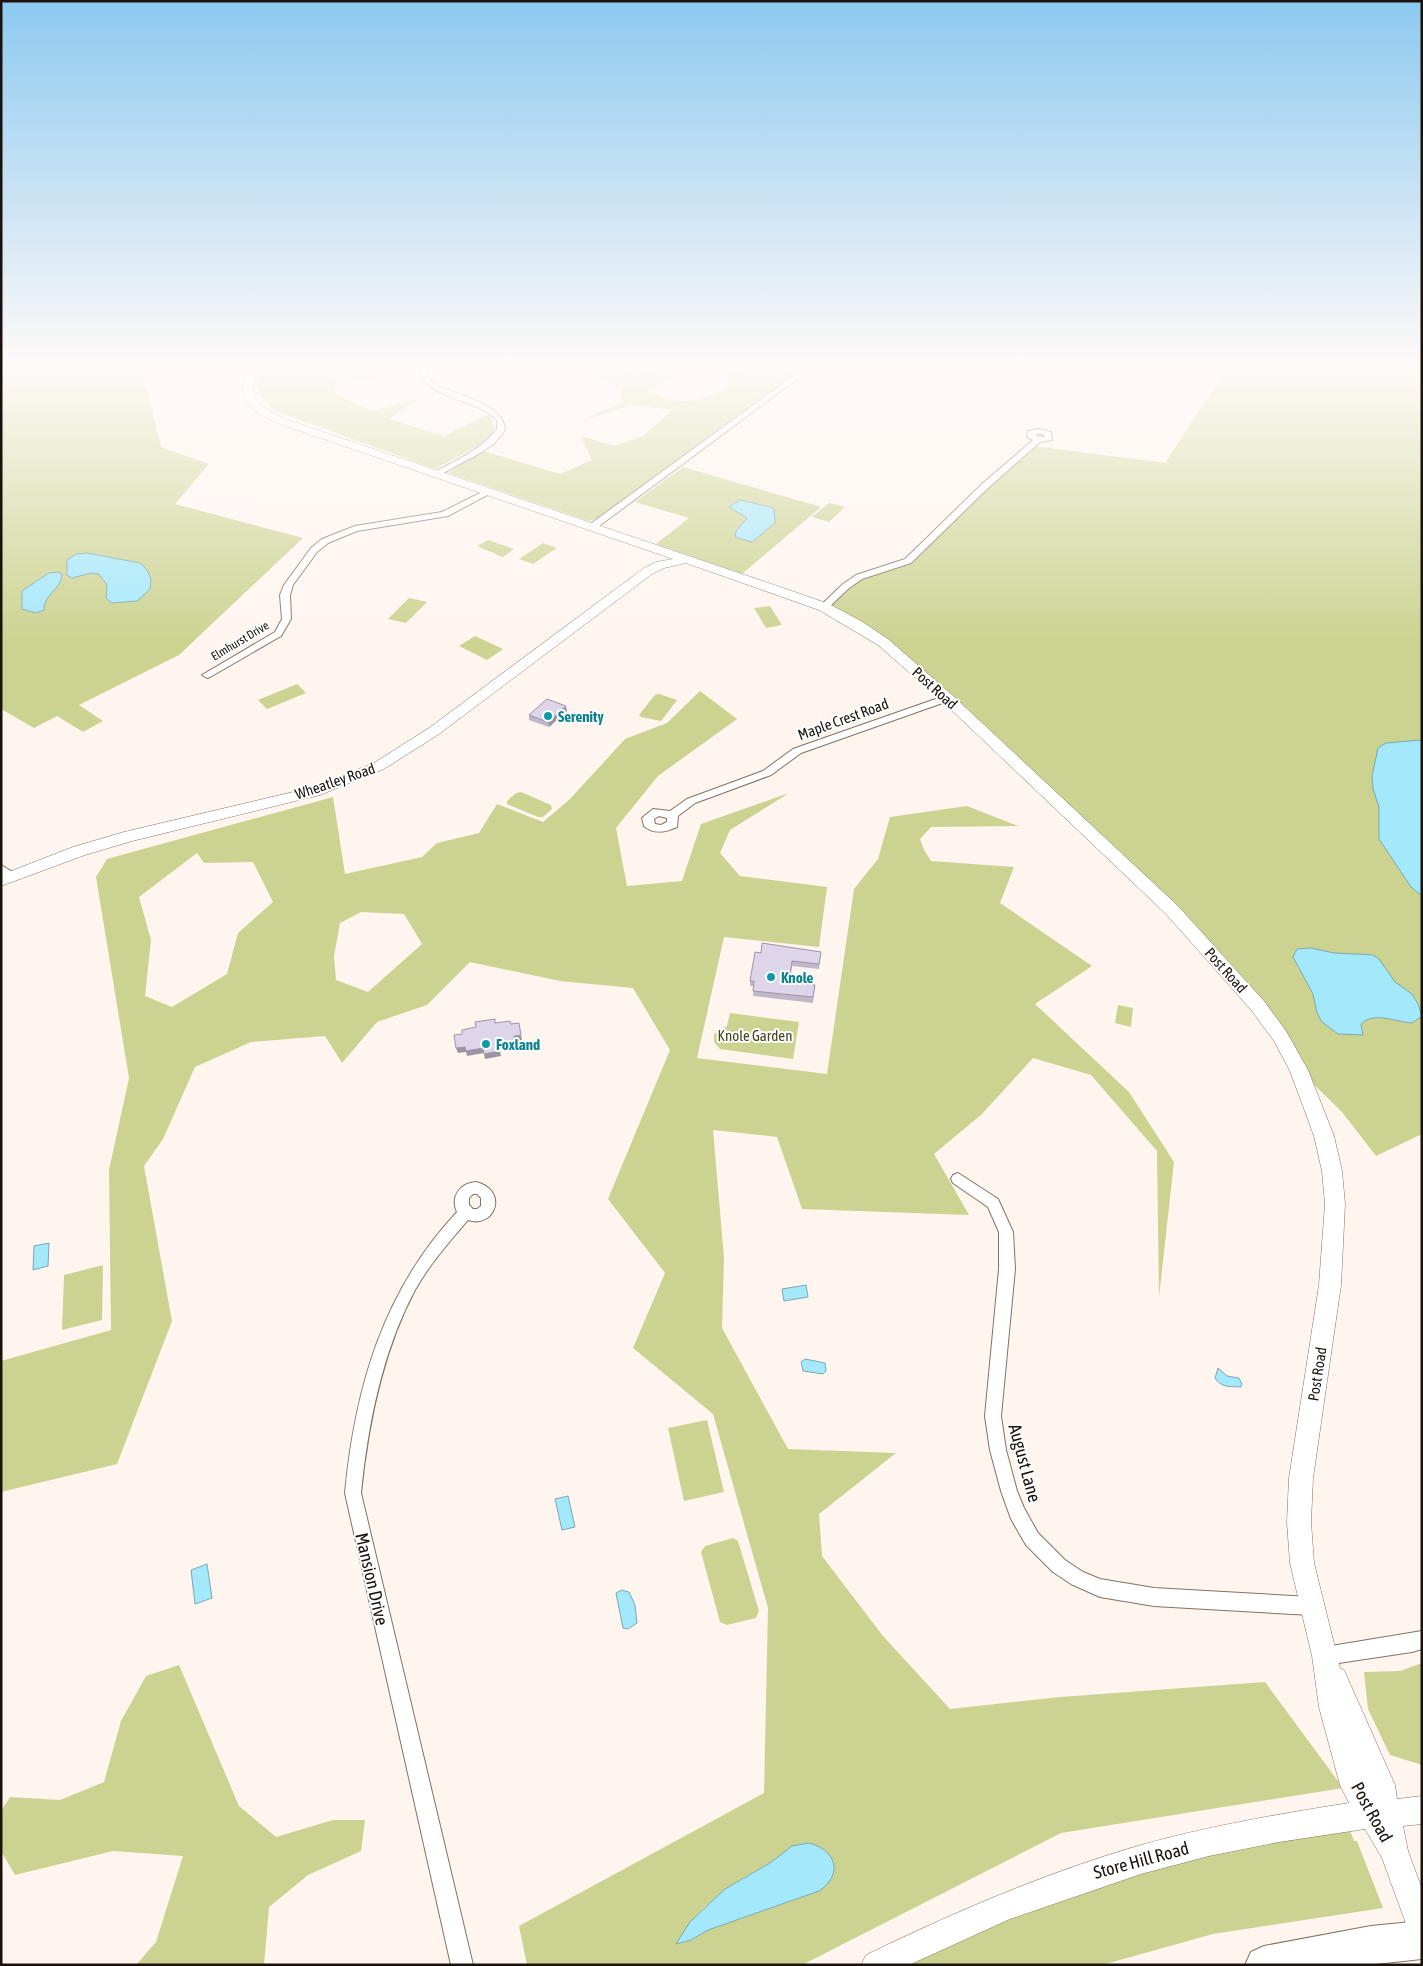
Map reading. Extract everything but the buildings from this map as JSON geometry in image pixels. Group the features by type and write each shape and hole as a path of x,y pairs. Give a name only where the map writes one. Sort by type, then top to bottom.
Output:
{"highway":[{"path":"1264,1965 1371,1945 1422,1940"}],"main road":[{"path":"393,460 656,550 655,562 648,571"},
{"name":"Post Road","path":"656,550 824,607 856,624 883,642 947,698 1144,882 1247,992 1280,1036 1299,1070 1314,1103 1329,1154 1335,1220 1330,1285 1299,1499 1302,1563 1311,1606 1325,1656 1332,1707 1354,1785 1379,1814 1422,1930"},
{"name":"Wheatley Road","path":"5,876 79,851 122,839 315,792 379,766 434,731 648,571 660,565 686,560"},
{"name":"Store Hill Road","path":"876,1965 977,1917 1088,1874 1177,1849 1286,1826 1422,1810"}],"street":[{"path":"436,475 462,460"},
{"path":"592,527 684,460"},
{"path":"824,607 858,577 908,561 985,486 1017,460"},
{"name":"Elmhurst Drive","path":"207,675 278,634 288,617 285,594 288,586 315,549 324,542 364,528 448,513 487,492"},
{"name":"Maple Crest Road","path":"672,815 691,801 767,773 797,751 947,698"},
{"name":"August Lane","path":"958,1179 993,1203 1006,1232 1007,1270 993,1416 998,1450 1009,1491 1017,1512 1032,1539 1059,1566 1078,1578 1100,1588 1146,1596 1311,1606"},
{"name":"Mansion Drive","path":"462,1965 353,1492 355,1466 368,1404 391,1325 411,1284 443,1239 466,1213"},
{"path":"1325,1656 1412,1644 1422,1640"}],"green space":[{"path":"1,460 197,460 209,464 175,504 303,538 179,655 79,705 103,721 83,732 57,716 34,728 1,709"},
{"path":"410,460 452,460 435,469"},
{"path":"470,460 513,460 560,474 592,460 677,460 597,519 589,521 448,473"},
{"path":"1017,460 1140,460 1165,463 1167,460 1422,460 1422,1134 1376,1156 1342,1112 1299,1070 1172,910 883,642 824,607 859,577 900,566 985,486"},
{"path":"683,467 821,507 742,574 656,544 689,518 635,502"},
{"path":"829,503 845,507 829,522 812,517"},
{"path":"488,540 514,549 503,557 477,546"},
{"path":"543,543 557,548 533,564 519,559"},
{"path":"409,598 427,602 406,623 388,619"},
{"path":"770,606 782,625 766,628 754,608"},
{"path":"475,636 503,649 487,660 459,646"},
{"path":"297,684 306,693 267,709 258,700"},
{"path":"700,691 737,719 658,776 616,828 627,886 682,881 701,824 789,793 730,830 720,853 740,876 827,887 819,947 724,937 697,1058 827,1074 854,889 878,859 890,817 967,806 1018,826 931,827 920,839 924,850 931,861 1014,867 1000,903 1092,966 1035,1004 1129,1092 1174,1162 1159,1297 1157,1151 1091,1075 1033,1058 982,1114 934,1154 969,1215 802,1209 777,1137 713,1130 724,1258 722,1328 788,1449 896,1453 819,1514 822,1556 883,1636 950,1709 1060,1697 1265,1682 1343,1788 1061,1833 802,1965 527,1965 519,1926 764,1793 768,1608 713,1414 633,1348 665,1273 608,1199 670,1050 633,988 560,981 470,962 427,1005 377,1022 342,1063 325,1036 251,1042 195,1067 163,1139 144,1166 172,1321 117,1464 1,1492 1,1361 111,1330 109,1170 129,1078 96,877 107,859 333,797 345,874 422,857 437,843 479,833 497,804 543,822 570,799 625,739 667,723","holes":["197,853 204,863 253,862 273,902 238,933 227,974 172,1007 145,996 151,940 139,897","361,912 404,914 422,944 368,992 336,980 334,956 340,923","770,1863 803,1897 708,1930 691,1940 677,1944 694,1918 717,1896 743,1878"]},
{"path":"659,694 677,700 661,721 641,717 639,715 655,695"},
{"path":"521,792 551,805 552,809 543,817 538,817 507,804 507,801 516,793"},
{"path":"1118,1005 1133,1008 1131,1027 1115,1023"},
{"name":"Knole Garden","path":"730,1013 799,1022 793,1059 720,1049 714,1042 714,1034 727,1026"},
{"path":"103,1265 102,1320 62,1330 64,1275"},
{"path":"707,1420 724,1492 684,1501 668,1428"},
{"path":"733,1538 738,1541 759,1611 756,1618 727,1625 720,1622 701,1552 705,1546"},
{"path":"1422,1663 1422,1765 1390,1755 1368,1709 1364,1672 1400,1671"},
{"path":"179,1665 239,1806 276,1837 333,1820 365,1820 361,1851 308,1875 269,1907 264,1965 136,1965 156,1942 183,1856 113,1851 15,1875 1,1851 1,1811 10,1797 60,1800 104,1782 121,1721 146,1676"},
{"path":"1348,1825 1354,1841 1357,1841 1383,1908 1213,1934 1102,1965 900,1965 966,1932 1115,1876"}],"water":[{"path":"740,500 774,508 775,523 752,542 735,537 736,531 747,518 729,507"},
{"path":"87,553 140,563 147,570 151,579 150,589 137,601 112,603 106,598 107,585 99,574 91,573 72,578 67,575 67,560 76,554"},
{"path":"58,572 62,574 61,580 46,600 44,610 36,613 22,609 22,591 49,573"},
{"path":"1422,740 1422,896 1411,887 1379,839 1379,807 1373,789 1372,776 1378,748 1386,743"},
{"path":"1311,948 1334,953 1373,955 1379,959 1395,982 1412,994 1422,1016 1412,1023 1385,1018 1372,1018 1361,1024 1363,1035 1338,1034 1322,1022 1317,1013 1313,994 1293,957 1297,949"},
{"path":"49,1243 48,1266 33,1270 34,1246"},
{"path":"806,1285 808,1297 784,1301 782,1289"},
{"path":"805,1359 825,1363 826,1371 823,1374 803,1371 801,1362"},
{"path":"1218,1368 1227,1376 1239,1378 1242,1384 1241,1387 1228,1386 1218,1382 1215,1378"},
{"path":"568,1496 575,1527 562,1530 555,1499"},
{"path":"207,1564 212,1598 195,1604 191,1570"},
{"path":"622,1590 629,1592 635,1605 637,1623 628,1629 623,1628 616,1593"},
{"path":"809,1843 825,1851 834,1863 832,1877 819,1891 708,1930 691,1940 676,1944 690,1922 725,1889 770,1863 792,1846"}],"place":[{"name":"Serenity","path":"548,716"},
{"name":"Knole","path":"771,977"},
{"name":"Foxland","path":"486,1044"}]}
